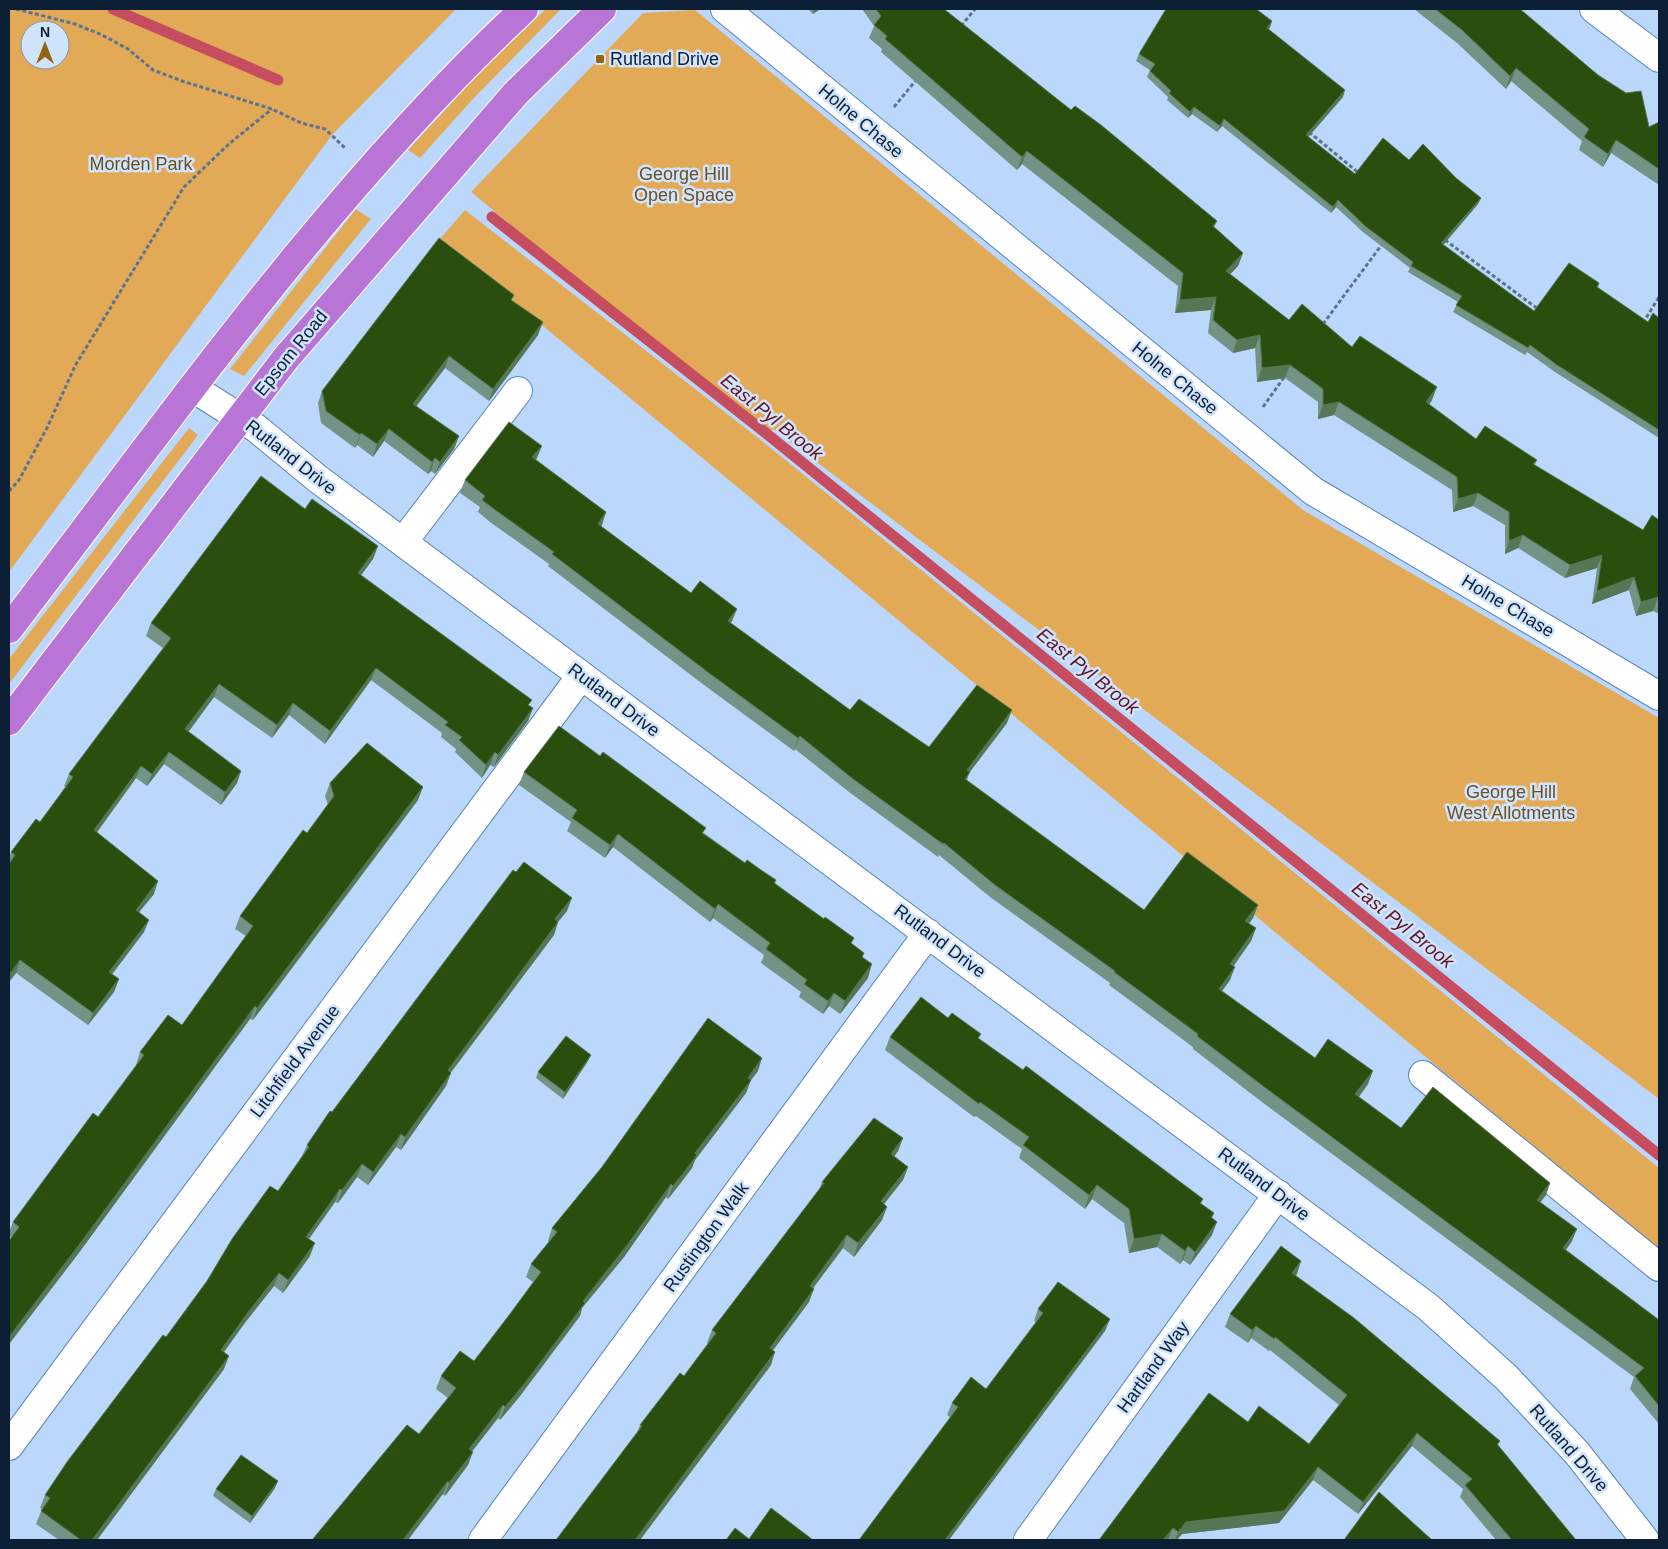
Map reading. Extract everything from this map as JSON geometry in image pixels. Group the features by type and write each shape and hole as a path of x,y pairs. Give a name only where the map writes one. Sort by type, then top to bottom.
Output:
{"highway":[{"path":"9,629 193,388 282,274 354,187 466,64 524,9"},
{"name":"Epsom Road","path":"9,721 239,417 323,314 516,93 602,9"}],"street":[{"name":"Holne Chase","path":"725,9 1313,491 1659,696"},
{"path":"1594,9 1659,58"},
{"name":"Rutland Drive","path":"193,388 256,428 318,479 1428,1307 1506,1377 1577,1453 1645,1540"},
{"path":"403,542 518,391"},
{"name":"Litchfield Avenue","path":"9,1446 581,676"},
{"name":"Rustington Walk","path":"483,1540 928,933"},
{"path":"1423,1075 1659,1267"},
{"name":"Hartland Way","path":"1028,1540 1278,1194"}],"path":[{"path":"16,9 75,24 102,34 128,49 153,70 272,109 301,123 325,129 346,149"},
{"path":"956,32 975,9"},
{"path":"874,131 918,78"},
{"path":"9,491 19,480 48,426 75,366 184,187 230,143 272,109"},
{"path":"1302,126 1361,174"},
{"path":"1437,234 1545,314"},
{"path":"1319,330 1389,235"},
{"path":"1639,329 1659,297"},
{"path":"1243,434 1290,370"}],"green space":[{"name":"Morden Park","path":"9,9 456,9 332,135 9,572"},
{"path":"546,9 561,9 472,100 420,158 408,150 482,70"},
{"name":"George Hill West Allotments","path":"695,10 1303,510 1659,718 1659,1099 773,429 767,434 471,192 643,13"},
{"path":"356,209 371,219 244,376 230,369"},
{"path":"465,210 762,441 1659,1168 1659,1250 439,240"},
{"path":"189,428 198,435 9,684 9,659"}],"building":[{"path":"876,9 944,9 1071,110 1075,106 1101,125 1217,221 1213,226 1243,253 1226,271 1289,320 1302,304 1352,347 1360,336 1437,387 1426,402 1476,439 1485,426 1537,460 1533,464 1643,530 1652,515 1659,520 1659,598 1641,602 1634,577 1597,591 1602,555 1570,565 1523,535 1509,541 1509,512 1478,493 1458,499 1457,477 1339,402 1323,405 1323,389 1290,365 1262,368 1260,335 1237,340 1213,320 1216,297 1180,300 1183,273 1027,151 1022,157 885,39 887,36 874,25 881,16"},
{"path":"1166,9 1256,9 1272,21 1267,28 1345,90 1306,135 1355,174 1383,138 1409,160 1423,144 1456,178 1481,198 1441,243 1534,311 1569,263 1599,283 1597,287 1648,322 1653,313 1659,318 1659,430 1557,365 1530,345 1528,348 1456,305 1462,296 1411,266 1413,262 1365,226 1338,200 1333,207 1224,119 1220,126 1194,107 1190,112 1169,93 1171,91 1150,71 1155,64 1139,54"},
{"path":"1435,9 1520,9 1598,75 1626,93 1641,91 1649,127 1659,122 1659,169 1616,140 1608,154 1584,137 1589,129 1516,68 1510,76 1462,30"},
{"path":"439,238 514,295 511,300 543,322 493,389 449,356 413,404 459,436 440,462 435,458 432,462 389,429 377,444 361,433 360,435 326,411 322,391"},
{"path":"509,422 542,446 532,457 606,512 598,524 691,593 700,581 737,609 728,621 850,710 859,699 929,747 977,685 1012,710 967,770 970,772 965,779 1144,910 1187,852 1258,905 1245,921 1256,928 1230,964 1235,967 1219,989 1315,1058 1328,1039 1373,1071 1355,1094 1401,1128 1433,1087 1550,1183 1537,1200 1577,1229 1563,1248 1659,1320 1659,1406 1635,1376 1644,1368 1267,1089 1115,971 995,885 944,843 853,779 800,736 798,738 709,673 552,554 554,552 482,500 485,496 465,480"},
{"path":"261,476 305,509 312,499 378,546 358,573 532,700 528,705 533,708 498,755 495,752 486,765 459,740 462,737 445,725 448,722 376,668 330,731 293,703 277,725 219,684 185,729 241,771 225,792 169,752 152,774 141,766 94,830 158,881 136,910 149,920 109,972 119,979 93,1013 20,960 9,975 9,864 15,855 11,852 36,819 40,822 73,777 69,774 171,638 151,623"},
{"path":"559,726 600,756 603,752 706,828 702,833 745,863 747,860 776,880 774,883 854,938 851,943 864,953 862,957 872,964 845,1001 834,993 828,1001 804,984 807,980 766,949 770,943 718,904 715,909 618,834 610,845 572,818 577,810 524,772"},
{"path":"367,743 423,787 257,1008 255,1006 9,1337 9,1241 19,1227 13,1222 93,1113 98,1117 144,1055 140,1052 168,1015 182,1025 253,926 240,916 303,830 307,833 334,796 330,783"},
{"path":"524,862 572,898 555,919 558,922 448,1070 451,1073 405,1137 401,1134 373,1172 362,1164 342,1190 340,1189 306,1237 315,1243 288,1280 279,1273 221,1350 229,1356 92,1540 81,1540 41,1511 50,1498 45,1495 67,1462 163,1335 166,1337 207,1281 232,1239 270,1186 278,1191 309,1147 307,1145 330,1111 332,1112 513,870 516,872"},
{"path":"921,997 948,1018 952,1013 981,1034 978,1038 1023,1070 1026,1066 1203,1199 1200,1203 1214,1213 1211,1217 1217,1222 1195,1252 1188,1246 1185,1251 1162,1234 1134,1239 1129,1209 1097,1185 1089,1195 1023,1145 1029,1137 980,1102 979,1104 890,1037"},
{"path":"708,1018 762,1058 748,1078 751,1080 695,1153 697,1155 685,1171 673,1186 671,1184 628,1244 583,1301 585,1303 525,1383 505,1407 503,1405 469,1449 473,1452 449,1483 448,1481 403,1540 312,1540 407,1425 419,1434 456,1388 441,1376 460,1351 474,1361 510,1314 541,1272 531,1264 557,1232 552,1228 602,1167"},
{"path":"566,1036 591,1055 565,1092 538,1072"},
{"path":"874,1118 903,1138 891,1154 908,1167 881,1201 887,1207 858,1243 847,1235 810,1286 814,1289 770,1348 775,1352 635,1540 556,1540 680,1373 684,1376 716,1333 712,1330 824,1183 822,1182"},
{"path":"1281,1246 1301,1261 1292,1273 1354,1318 1500,1441 1497,1444 1576,1540 1512,1540 1465,1485 1472,1479 1417,1433 1363,1502 1318,1467 1284,1511 1186,1522 1178,1532 1173,1528 1163,1540 1099,1540 1209,1393 1248,1422 1259,1406 1309,1444 1347,1395 1275,1337 1274,1339 1256,1326 1252,1330 1230,1314"},
{"path":"1058,1282 1110,1319 945,1540 859,1540 958,1407 952,1403 971,1377 986,1389 1043,1313 1038,1309"},
{"path":"241,1455 278,1481 252,1516 216,1489"},
{"path":"1379,1492 1432,1540 1344,1540"},
{"path":"771,1508 813,1540 726,1540 735,1528 749,1539"}],"waterway":[{"name":"East Pyl Brook","path":"113,9 278,80"},
{"name":"East Pyl Brook","path":"492,217 767,434 1659,1155"}],"place":[{"name":"Rutland Drive","path":"600,59"}],"park label":[{"name":"George Hill Open Space","path":"684,184"}]}
